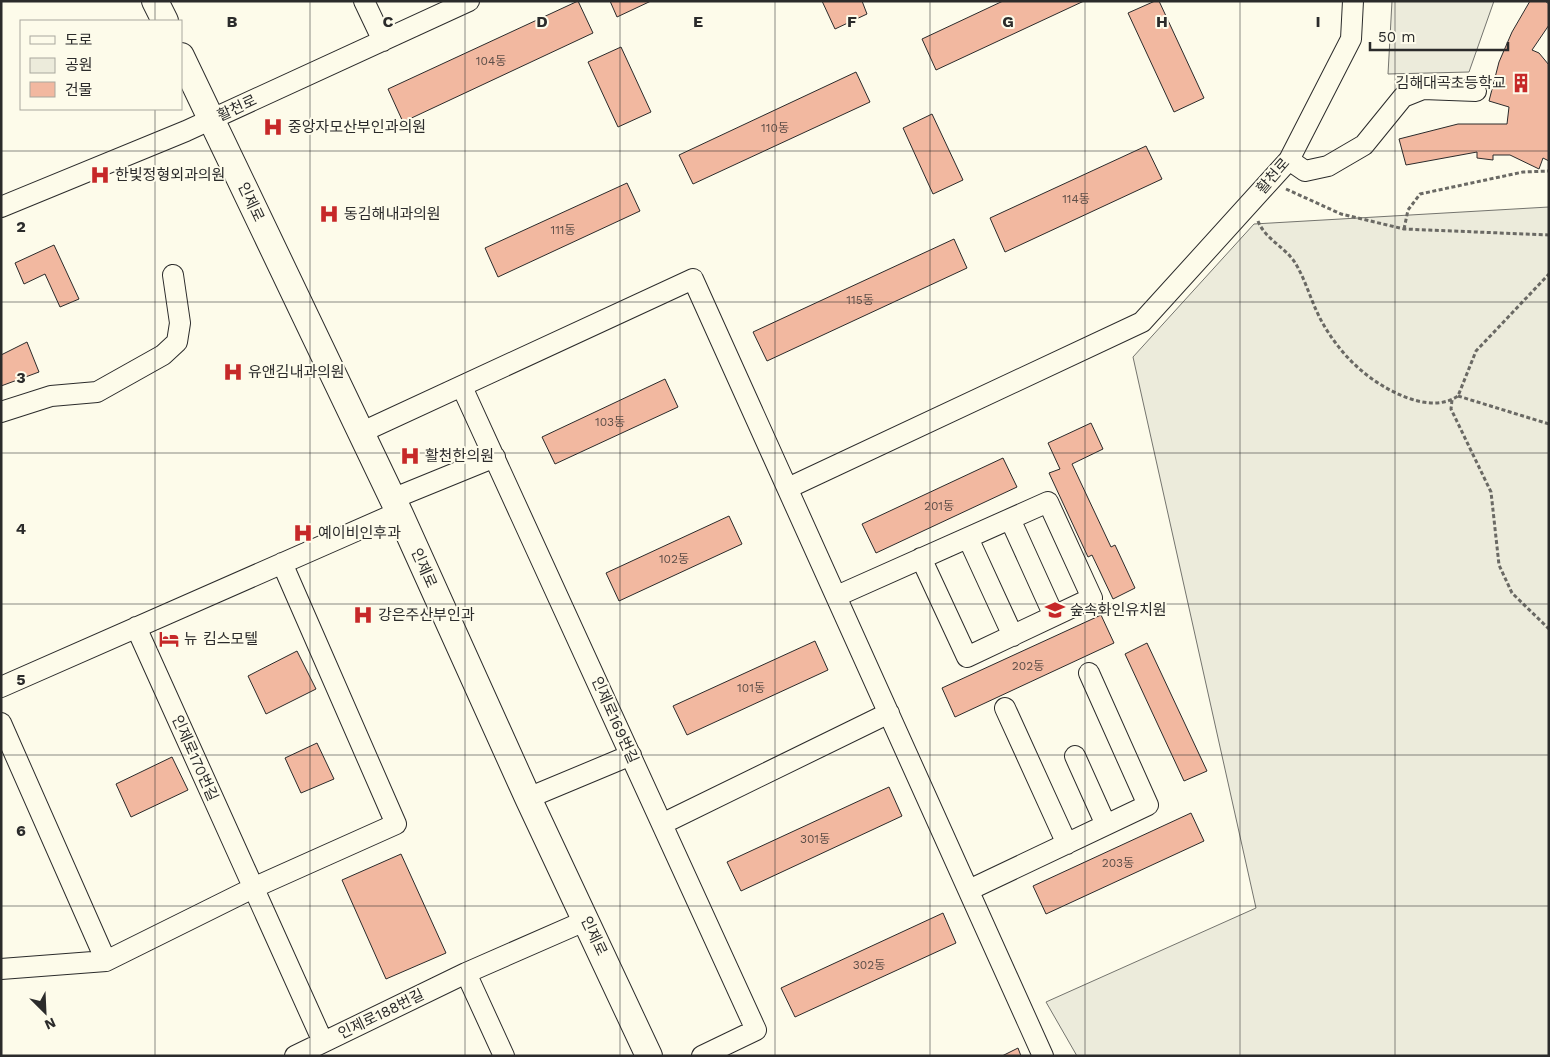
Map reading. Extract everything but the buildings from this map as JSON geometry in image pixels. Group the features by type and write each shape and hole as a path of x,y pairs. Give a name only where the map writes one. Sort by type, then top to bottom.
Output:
{"main road":[{"path":"155,1 164,20"},
{"name":"인제로","path":"182,58 396,505 528,798 649,1056"}],"street":[{"path":"364,1 383,41"},
{"name":"활천로","path":"1,206 212,119 468,1"},
{"name":"활천로","path":"788,488 1142,322 1289,160 1351,40 1352,1"},
{"path":"1289,160 1305,171 1328,166 1364,145 1403,97 1423,90 1476,90"},
{"path":"1,412 51,396 98,392 163,356 177,342 180,322 173,275"},
{"path":"360,433 693,279 1043,1056"},
{"name":"인제로169번길","path":"462,387 756,1030 702,1056"},
{"path":"1,687 282,563 495,457"},
{"path":"837,596 922,558 968,538 1048,502 1092,598 967,657 922,558"},
{"path":"1010,519 1054,616"},
{"path":"968,538 1013,636"},
{"path":"1,969 106,961 253,888 396,824 282,563"},
{"name":"인제로170번길","path":"136,627 323,1042"},
{"path":"969,890 1148,806 1089,672"},
{"path":"1005,708 1068,844"},
{"path":"662,824 889,713"},
{"path":"1,723 106,961"},
{"path":"528,798 631,755"},
{"path":"1075,756 1106,825"},
{"name":"인제로188번길","path":"296,1056 466,973 586,920"},
{"path":"466,973 504,1056"}],"path":[{"path":"1404,229 1408,210 1420,194 1523,172 1549,171"},
{"path":"1549,235 1404,229 1341,214 1276,184 1260,191 1258,222 1263,234 1289,253 1297,266 1322,322 1348,360 1387,390 1418,401 1441,404 1458,396 1476,351 1549,274"},
{"path":"1458,396 1549,424"},
{"path":"1452,400 1451,409 1491,492 1499,565 1512,593 1549,629"}],"green space":[{"path":"1392,1 1494,1 1469,72 1388,74"},
{"path":"1549,207 1549,1056 1077,1056 1046,1002 1256,908 1133,357 1254,224"}],"place":[{"name":"김해대곡초등학교","path":"1521,83"},
{"name":"중앙자모산부인과의원","path":"273,127"},
{"name":"한빛정형외과의원","path":"100,175"},
{"name":"동김해내과의원","path":"329,214"},
{"name":"유앤김내과의원","path":"233,372"},
{"name":"활천한의원","path":"410,456"},
{"name":"예이비인후과","path":"303,533"},
{"name":"숲속화인유치원","path":"1055,610"},
{"name":"강은주산부인과","path":"363,615"},
{"name":"뉴 킴스모텔","path":"169,639"}]}
